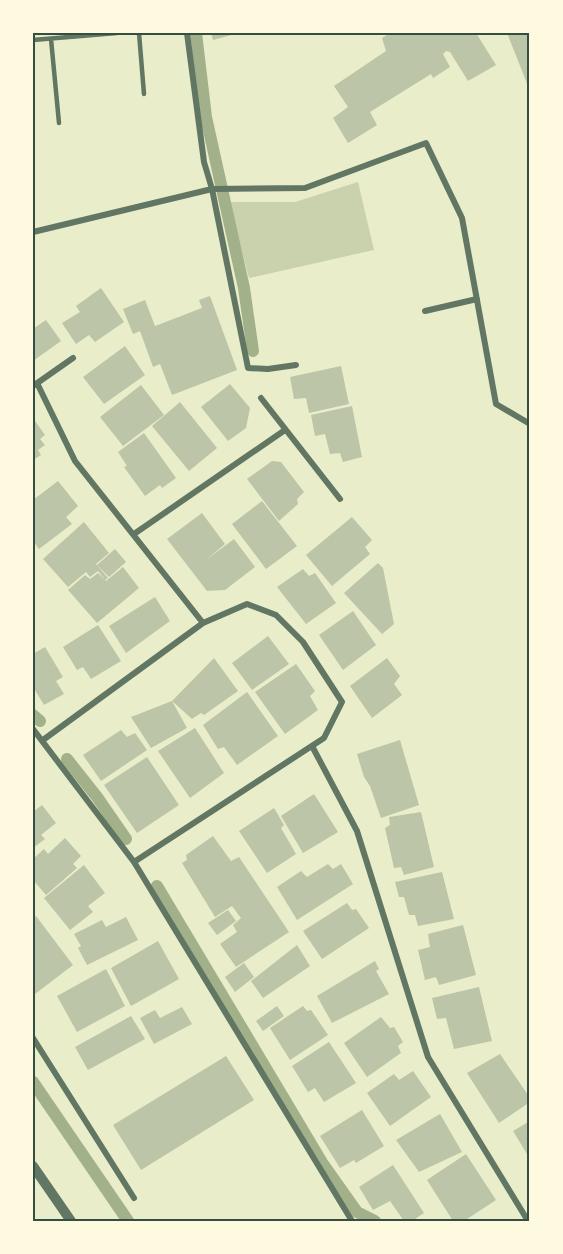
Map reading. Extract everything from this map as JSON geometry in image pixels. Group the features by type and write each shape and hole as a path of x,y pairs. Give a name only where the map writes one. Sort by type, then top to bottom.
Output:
{"street":[{"path":"187,33 204,162 212,189 248,368 268,369 296,365"},
{"path":"33,232 212,189 305,188 426,143 462,218 496,404 530,424"},
{"path":"425,311 477,299"},
{"path":"72,358 35,385 75,461 202,623"},
{"path":"261,398 340,499"},
{"path":"134,534 285,430"},
{"path":"43,740 202,623 247,604 276,615 303,642 342,702 324,738 134,862"},
{"path":"33,729 134,862 352,1221"},
{"path":"312,746 357,831 428,1057 528,1221"},
{"path":"33,1038 134,1197"},
{"path":"33,1166 71,1221"}],"lane":[{"path":"33,40 117,33"},
{"path":"139,33 144,94"},
{"path":"51,39 59,123"}],"green space":[{"path":"358,182 374,250 249,278 229,202 295,202"}],"building":[{"path":"211,33 235,33 235,34 213,40"},
{"path":"390,33 476,33 496,65 468,81 450,52 446,51 443,54 450,67 433,78 431,74 370,112 377,125 348,143 333,118 348,107 334,86 386,51 382,38"},
{"path":"507,33 530,33 530,91"},
{"path":"101,288 124,322 95,342 89,335 76,344 62,323 80,312 76,306"},
{"path":"210,296 237,370 172,395 160,364 153,367 140,331 133,334 123,309 145,300 155,326 202,308 199,300"},
{"path":"46,320 61,341 33,361 33,329"},
{"path":"125,346 145,375 104,404 83,377"},
{"path":"341,366 349,404 309,413 306,398 294,399 290,377"},
{"path":"230,384 250,408 246,428 228,441 201,407"},
{"path":"141,385 164,415 123,446 100,417"},
{"path":"180,402 217,448 189,471 152,426"},
{"path":"352,406 362,457 343,462 340,453 330,454 325,434 315,436 311,415"},
{"path":"33,418 45,435 40,439 45,445 38,450 41,455 33,460"},
{"path":"144,433 176,478 162,488 160,485 145,496 124,467 127,466 118,452"},
{"path":"272,461 281,462 304,492 297,499 298,504 279,521 247,479"},
{"path":"58,481 78,506 66,517 72,524 39,549 33,541 33,500"},
{"path":"262,501 297,546 266,569 232,524"},
{"path":"202,513 225,544 206,560 234,539 255,567 225,590 207,591 167,539"},
{"path":"352,517 372,540 365,547 370,554 332,586 306,555"},
{"path":"84,522 109,553 96,564 108,578 105,580 98,571 90,577 86,572 68,587 43,559"},
{"path":"115,549 126,562 109,577 97,565"},
{"path":"378,563 383,568 394,624 382,634 344,593"},
{"path":"123,567 139,588 97,623 68,590 85,575 90,579 98,573 106,581"},
{"path":"303,569 309,576 315,573 336,603 306,624 277,587"},
{"path":"155,597 170,621 126,653 109,626"},
{"path":"353,611 376,645 343,670 319,635"},
{"path":"98,625 121,661 91,679 83,667 77,670 63,647"},
{"path":"268,636 289,664 252,690 232,663"},
{"path":"45,647 63,677 56,681 64,694 44,705 33,687 33,654"},
{"path":"214,658 238,691 204,715 201,713 192,719 172,701"},
{"path":"387,658 400,676 394,684 402,695 372,718 350,686"},
{"path":"296,664 315,691 310,696 318,710 285,734 255,692"},
{"path":"247,692 278,736 237,765 224,747 218,749 203,725"},
{"path":"172,701 187,728 151,748 131,717"},
{"path":"195,728 224,773 190,798 158,751"},
{"path":"121,730 127,737 135,733 147,750 101,781 83,755"},
{"path":"400,740 419,805 381,818 357,754"},
{"path":"147,757 179,805 137,833 104,785"},
{"path":"314,794 338,832 303,853 281,816"},
{"path":"42,805 56,823 41,835 45,839 33,848 33,812"},
{"path":"274,808 284,825 281,828 296,854 267,873 239,831"},
{"path":"421,812 434,867 404,875 401,867 394,868 385,828 390,825 389,817"},
{"path":"213,836 231,861 239,857 289,932 236,967 220,944 237,932 233,925 241,918 232,906 215,917 182,863 187,860 186,855"},
{"path":"65,838 81,856 73,864 77,868 46,895 33,880 33,859 44,849 48,854"},
{"path":"328,864 333,869 341,864 353,884 297,920 277,887 301,871 307,877"},
{"path":"84,865 105,893 88,906 93,912 70,930 44,898"},
{"path":"442,872 454,919 418,926 415,915 409,915 404,897 399,897 395,882"},
{"path":"347,903 352,910 356,909 369,928 322,959 303,931"},
{"path":"228,910 236,921 217,935 208,923"},
{"path":"36,916 73,965 35,994 33,991 33,918"},
{"path":"126,917 138,940 87,965 78,948 81,946 74,934 102,920 106,927"},
{"path":"463,925 476,975 439,985 436,977 425,980 418,950 430,947 428,934"},
{"path":"158,941 179,979 131,1006 111,968"},
{"path":"297,945 310,966 263,998 251,981"},
{"path":"375,961 379,969 376,971 389,994 332,1023 317,996"},
{"path":"244,963 254,977 235,992 225,977"},
{"path":"106,969 125,1006 77,1032 57,996"},
{"path":"479,987 492,1041 454,1049 446,1018 437,1019 432,998"},
{"path":"277,1006 284,1016 263,1031 256,1021"},
{"path":"303,1006 307,1011 311,1010 328,1035 290,1060 270,1028"},
{"path":"182,1007 192,1024 154,1044 140,1018 155,1010 160,1018"},
{"path":"131,1016 145,1039 88,1070 75,1047"},
{"path":"381,1017 390,1028 394,1027 403,1042 398,1046 401,1053 367,1077 344,1043"},
{"path":"329,1042 356,1083 324,1102 315,1088 308,1092 292,1066"},
{"path":"500,1054 530,1098 530,1102 499,1123 467,1073"},
{"path":"226,1056 254,1100 141,1170 113,1125"},
{"path":"413,1071 431,1097 390,1126 367,1093 394,1074 399,1080"},
{"path":"362,1110 384,1146 356,1163 354,1160 340,1168 320,1136"},
{"path":"440,1114 462,1152 419,1172 396,1140"},
{"path":"530,1121 530,1159 513,1131"},
{"path":"466,1154 496,1200 464,1221 453,1221 427,1180"},
{"path":"393,1165 424,1213 412,1221 404,1221 390,1201 373,1210 359,1187"}],"waterway":[{"path":"196,33 206,117 244,288 253,351"},
{"path":"33,715 40,721"},
{"path":"67,759 126,839"},
{"path":"157,886 323,1164 357,1212 375,1221"},
{"path":"33,1082 128,1221"}]}
